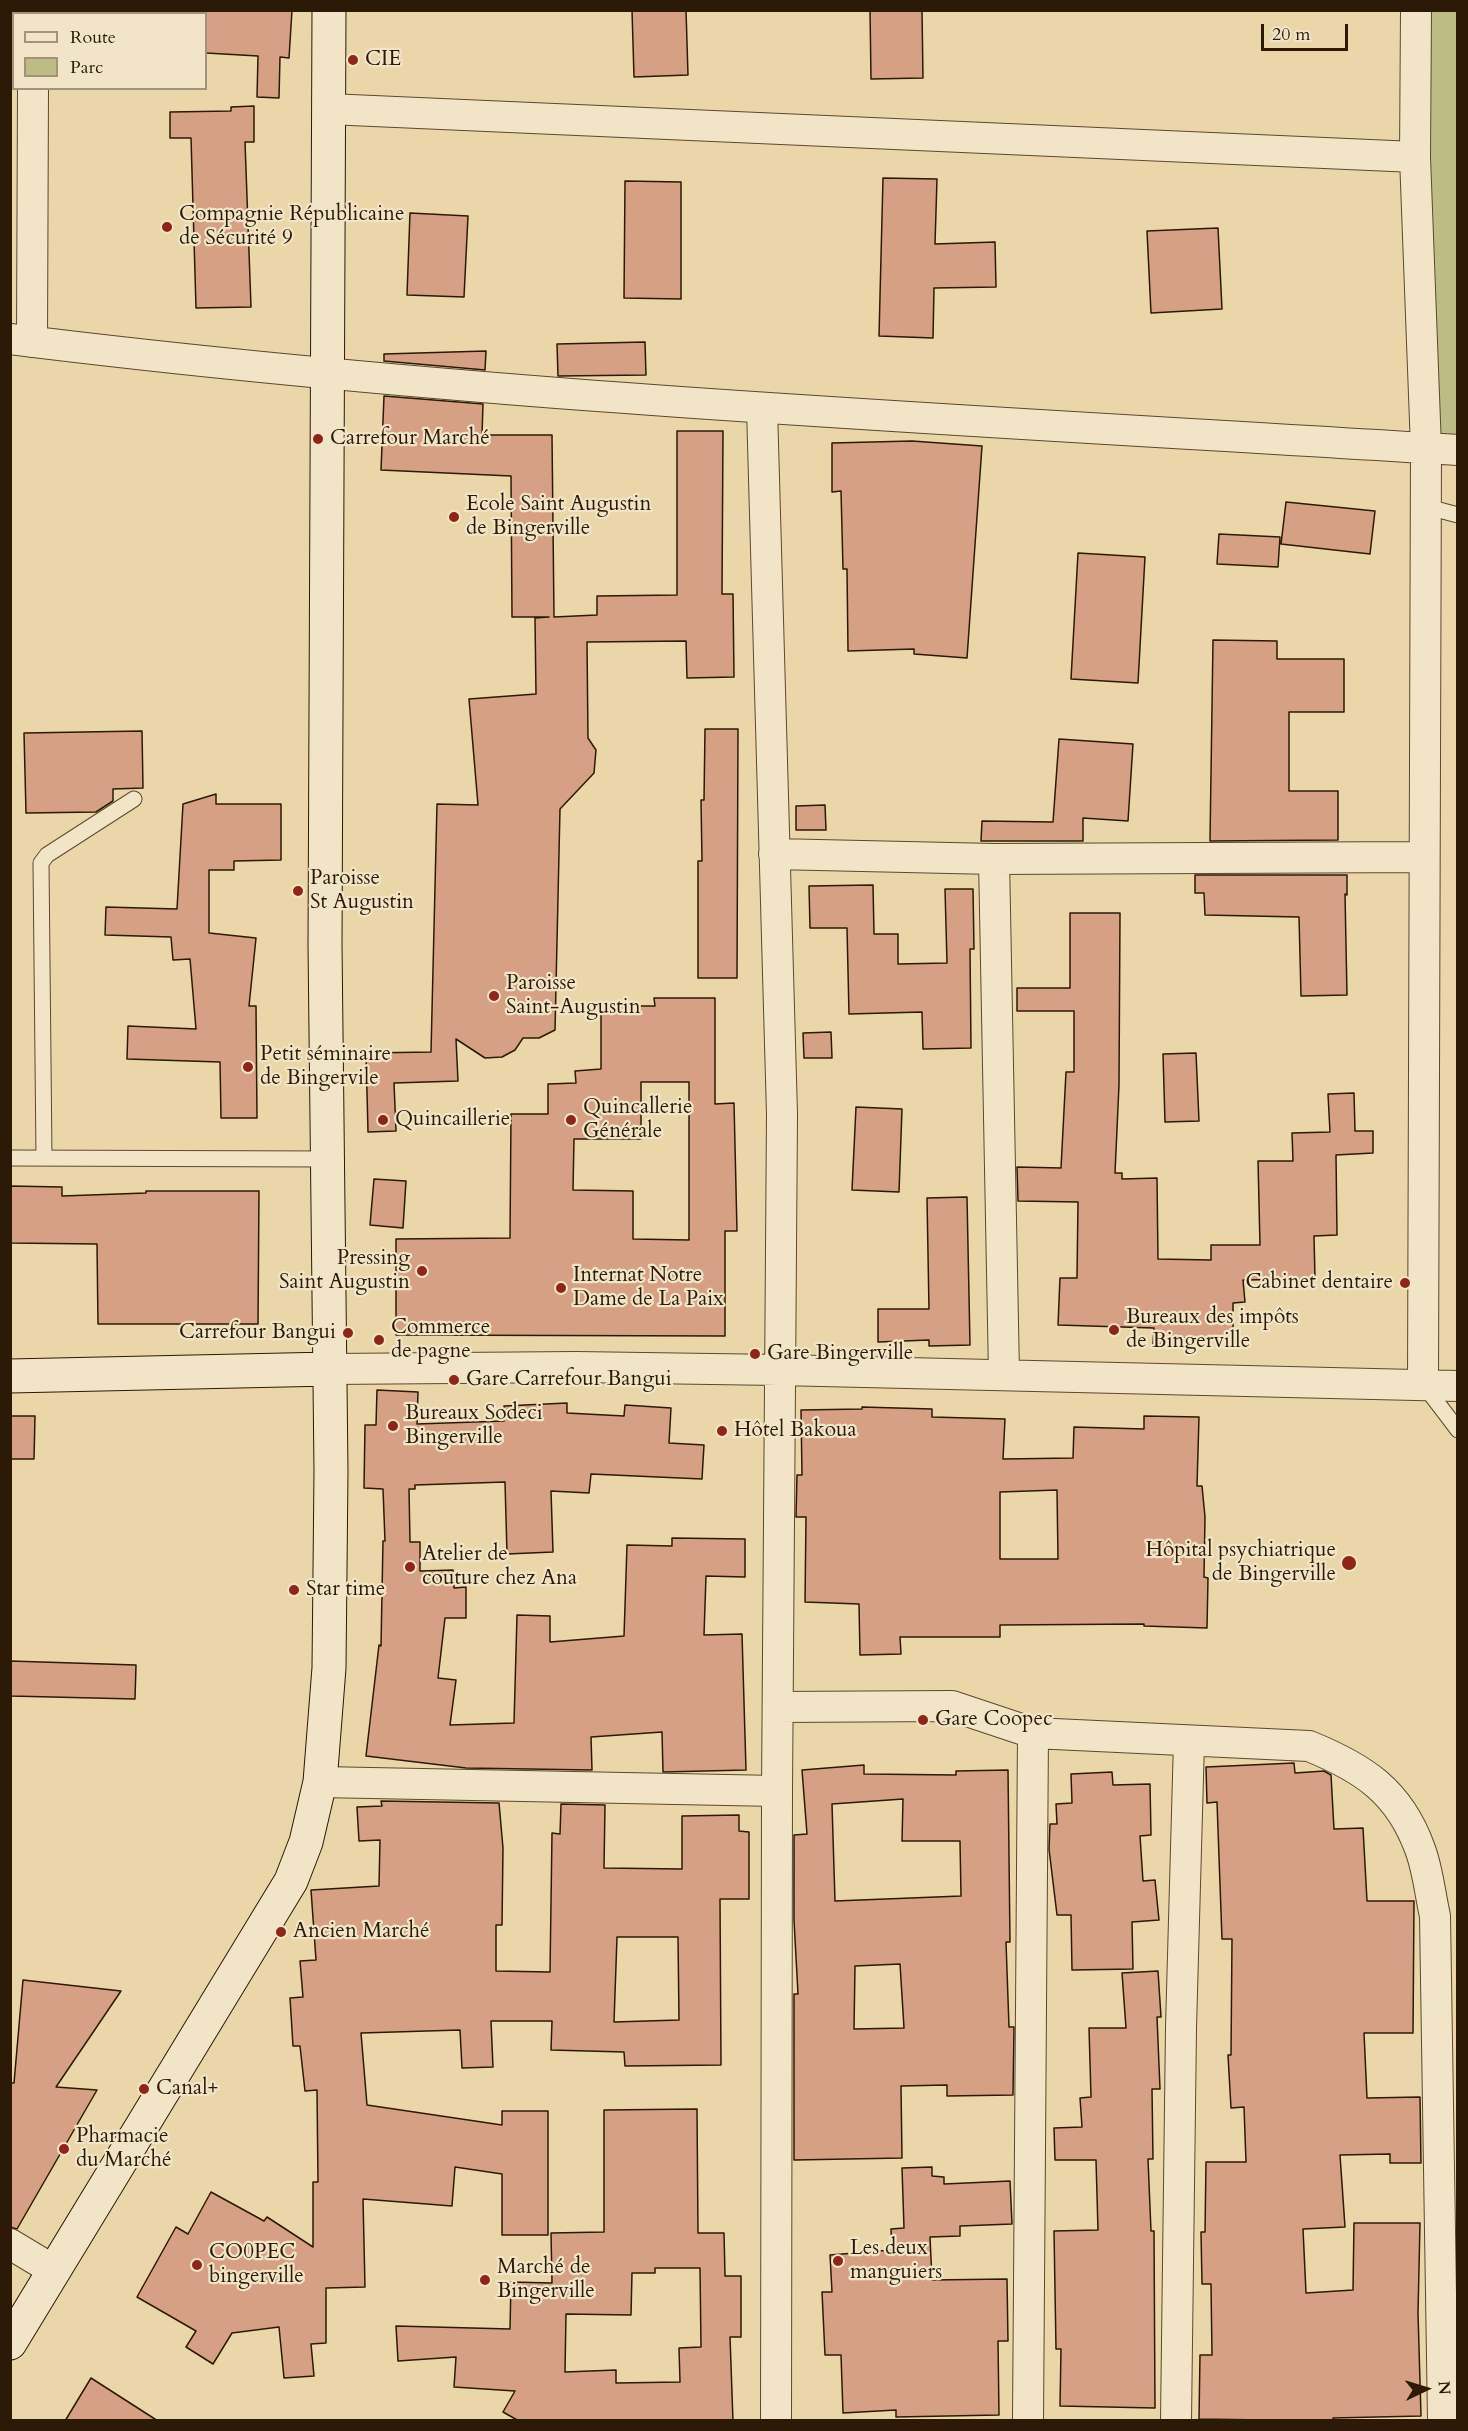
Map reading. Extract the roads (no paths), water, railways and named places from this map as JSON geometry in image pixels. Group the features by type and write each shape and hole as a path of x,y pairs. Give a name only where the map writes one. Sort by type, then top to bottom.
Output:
{"main road":[{"path":"10,2343 291,1881 306,1842 320,1782 329,1668 330,1369 325,921 329,10"},
{"path":"10,1376 330,1369"}],"street":[{"path":"1416,10 1415,157 1426,448 1424,506 1423,1384"},
{"path":"33,90 21,341 329,374 762,408 1458,450"},
{"path":"328,109 1415,157"},
{"path":"762,408 782,1114 777,1791 776,2421"},
{"path":"774,854 994,859 1424,857"},
{"path":"994,859 1004,1374"},
{"path":"330,1369 576,1367 779,1370 1458,1386"},
{"path":"778,1707 952,1707 1033,1733 1309,1746 1343,1760 1371,1777 1400,1808 1420,1849 1435,1916 1448,2116 1443,2421"},
{"path":"1028,2421 1033,1733"},
{"path":"1176,2421 1181,2028 1190,1741"},
{"path":"320,1782 777,1791"},
{"path":"10,2244 55,2271"}],"lane":[{"path":"1424,506 1458,515"},
{"path":"44,1158 41,863 47,855 134,799"},
{"path":"10,1158 327,1159"},
{"path":"1423,1384 1458,1430"}],"place":[{"name":"CIE","path":"353,60"},
{"name":"Compagnie Républicaine de Sécurité 9","path":"167,227"},
{"name":"Carrefour Marché","path":"318,439"},
{"name":"Ecole Saint Augustin de Bingerville","path":"454,517"},
{"name":"Paroisse St Augustin","path":"298,891"},
{"name":"Paroisse Saint-Augustin","path":"494,996"},
{"name":"Petit séminaire de Bingervile","path":"248,1067"},
{"name":"Quincaillerie","path":"383,1120"},
{"name":"Quincallerie Générale","path":"571,1120"},
{"name":"Pressing Saint Augustin","path":"422,1271"},
{"name":"Cabinet dentaire","path":"1405,1283"},
{"name":"Internat Notre Dame de La Paix","path":"561,1288"},
{"name":"Bureaux des impôts de Bingerville","path":"1114,1330"},
{"name":"Carrefour Bangui","path":"348,1333"},
{"name":"Commerce de pagne","path":"379,1340"},
{"name":"Gare Bingerville","path":"755,1354"},
{"name":"Gare Carrefour Bangui","path":"454,1380"},
{"name":"Bureaux Sodeci Bingerville","path":"393,1426"},
{"name":"Hôtel Bakoua","path":"722,1431"},
{"name":"Hôpital psychiatrique de Bingerville","path":"1349,1563"},
{"name":"Atelier de couture chez Ana","path":"410,1567"},
{"name":"Star time","path":"294,1590"},
{"name":"Gare Coopec","path":"923,1720"},
{"name":"Ancien Marché","path":"281,1932"},
{"name":"Canal+","path":"144,2089"},
{"name":"Pharmacie du Marché","path":"64,2149"},
{"name":"Les deux manguiers","path":"838,2261"},
{"name":"CO0PEC bingerville","path":"197,2265"},
{"name":"Marché de Bingerville","path":"485,2280"}]}
